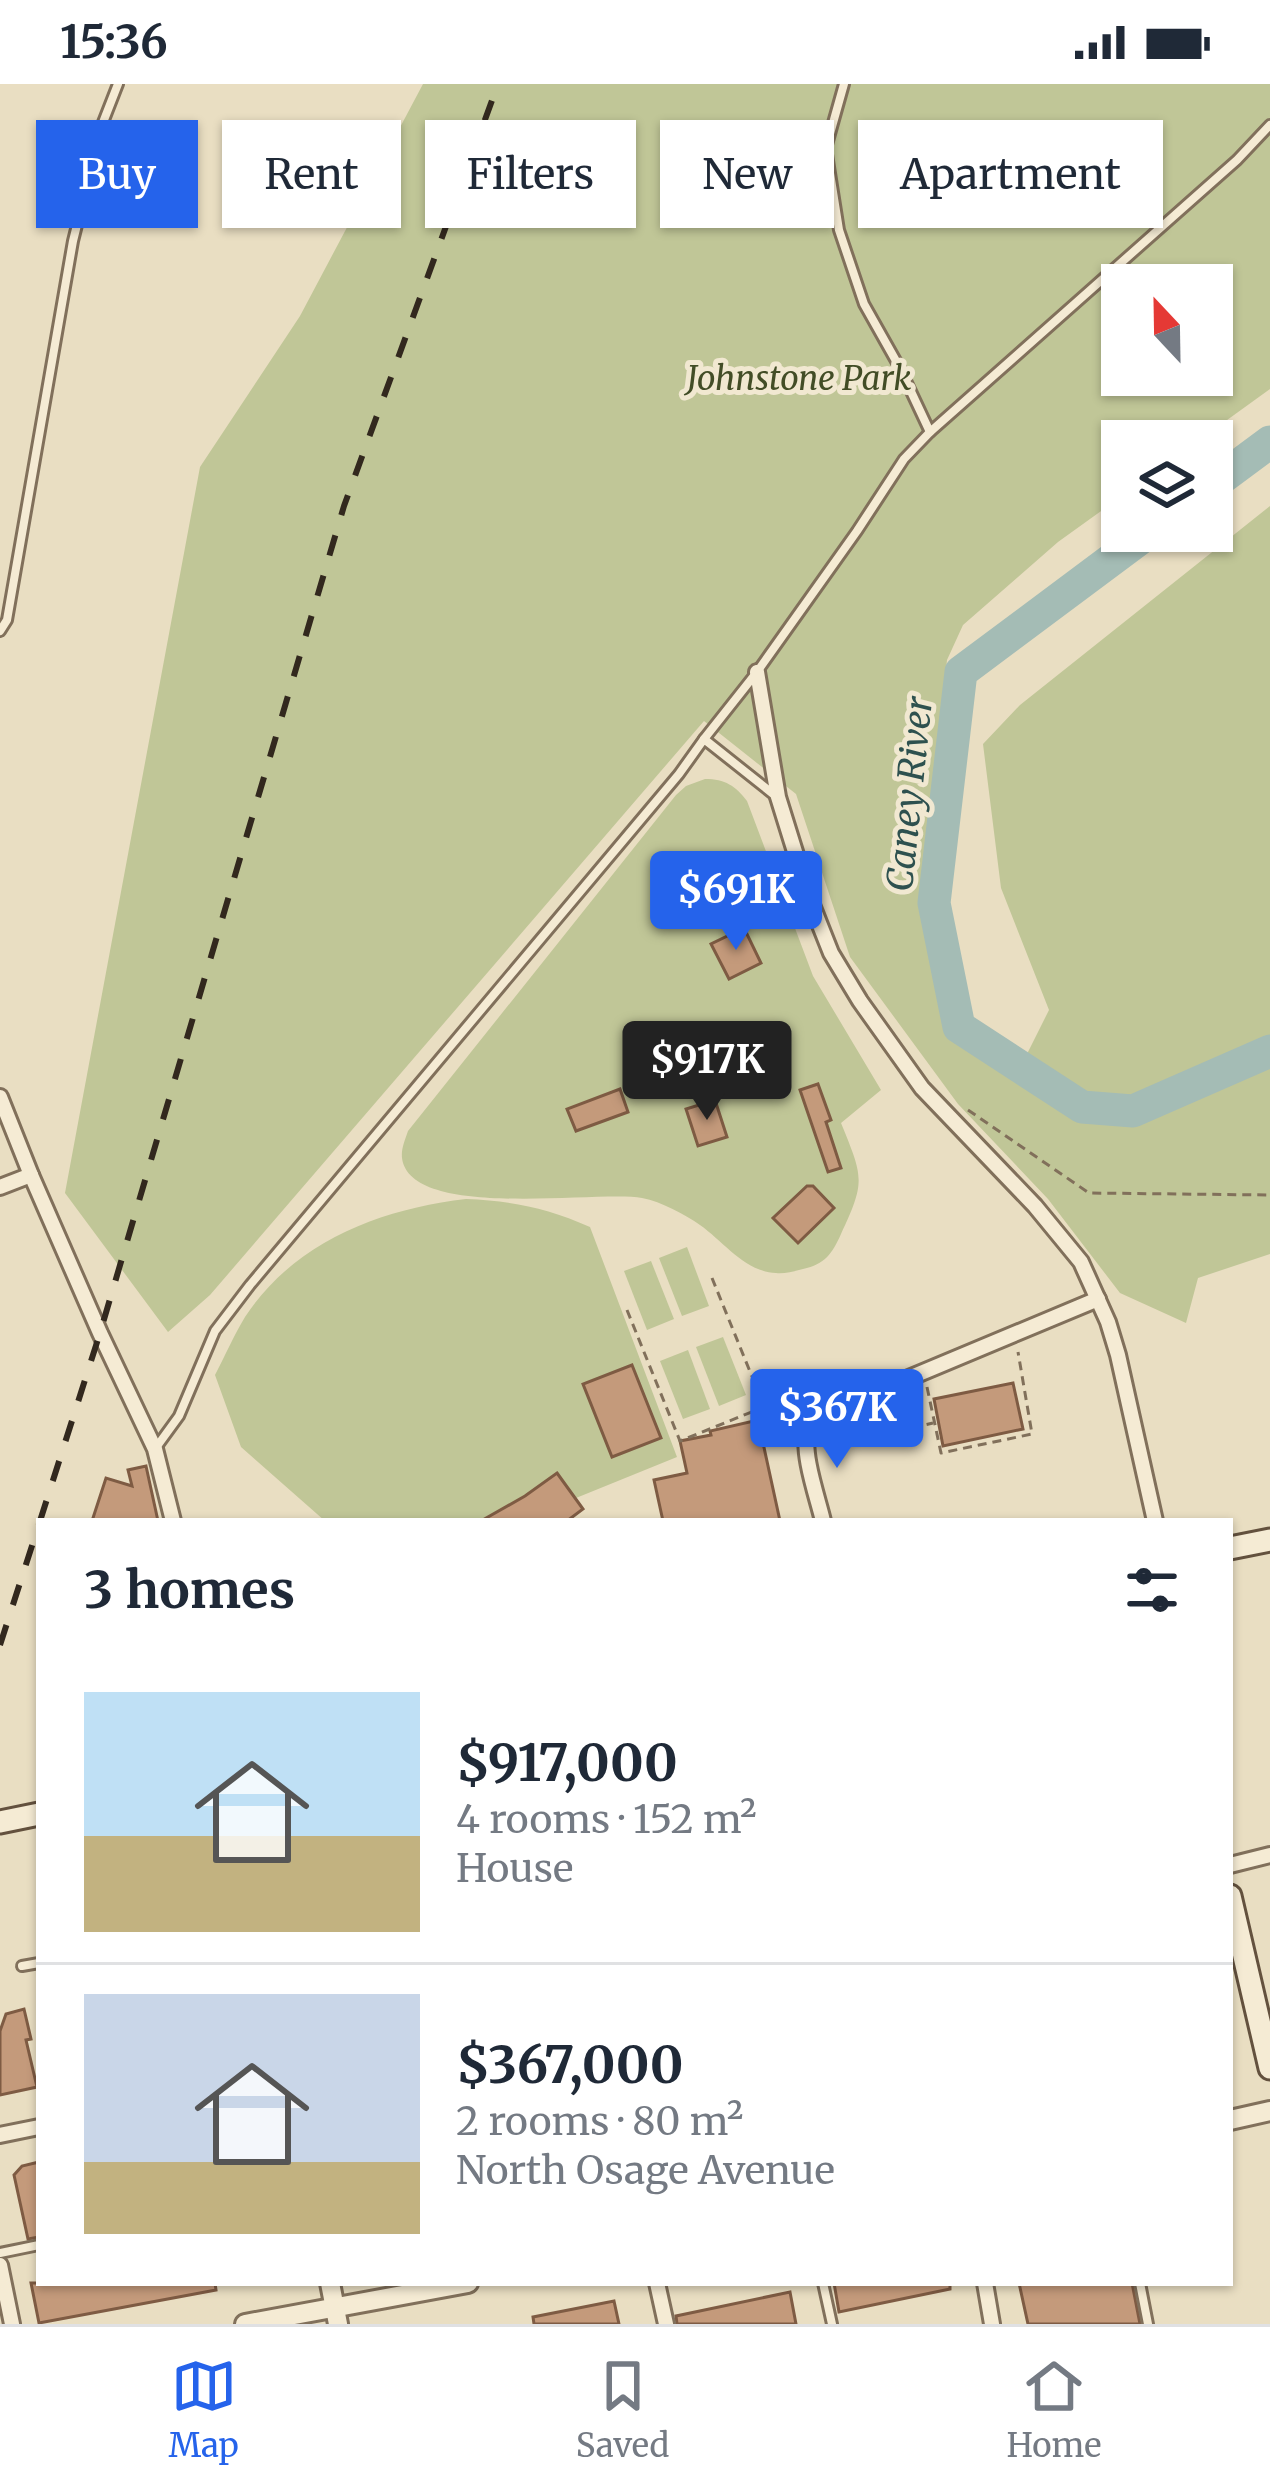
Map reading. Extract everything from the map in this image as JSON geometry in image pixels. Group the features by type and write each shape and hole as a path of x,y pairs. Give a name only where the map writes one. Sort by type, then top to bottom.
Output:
{"main road":[{"path":"1233,1547 1270,1540"},
{"path":"0,1822 36,1815"},
{"path":"1233,1909 1270,2068"}],"street":[{"path":"757,672 778,797 831,953 860,1001 932,1098 1081,1262 1118,1355 1154,1518"},
{"path":"0,1097 155,1449 172,1518"},
{"path":"0,1187 31,1175"},
{"path":"822,1518 807,1451 807,1433 813,1422 1098,1299"},
{"path":"1233,1864 1270,1855"},
{"path":"1233,2119 1270,2111"},
{"path":"0,2135 36,2128"},
{"path":"0,2265 12,2324"},
{"path":"331,2286 337,2316"},
{"path":"244,2324 337,2316 456,2286"},
{"path":"658,2286 666,2324"},
{"path":"986,2286 992,2324"}],"lane":[{"path":"1,626 7,620 74,241 102,125 118,84"},
{"path":"844,84 826,148 839,230 864,304 930,432"},
{"path":"155,1449 179,1416 215,1331 680,774 757,672 904,459 1237,160 1270,125"},
{"path":"704,740 778,797"},
{"path":"22,1966 36,1964"},
{"path":"0,2253 36,2246"},
{"path":"824,2286 832,2324"},
{"path":"1141,2286 1148,2324"}],"path":[{"path":"932,1098 958,1104 1089,1193 1270,1195"},
{"path":"627,1310 680,1441 765,1408 712,1278"},
{"path":"927,1386 941,1453 1032,1434 1017,1349"},
{"path":"912,1428 935,1423"}],"green space":[{"name":"Johnstone Park","path":"423,84 1270,84 1270,389 1227,420 1101,420 1101,511 963,625 947,660 921,913 950,1039 1014,1080 1049,1010 1001,888 983,744 1020,705 1212,552 1233,552 1233,535 1270,506 1270,1254 1198,1278 1186,1323 1120,1293 1048,1199 958,1104 850,957 796,794 704,721 210,1295 168,1332 65,1193 200,467 300,316 347,228 401,228 401,125"},
{"path":"705,779 729,784 747,801 813,976 881,1090 841,1123 859,1179 838,1241 822,1261 790,1272 754,1267 694,1221 650,1200 470,1196 437,1190 413,1177 402,1158 408,1131 676,795"},
{"path":"466,1199 499,1202 590,1227 677,1457 576,1498 583,1509 571,1518 322,1518 241,1447 215,1375 245,1317 265,1291 314,1249 342,1233 434,1204"},
{"path":"687,1247 709,1306 682,1316 659,1258"},
{"path":"651,1261 674,1319 647,1330 624,1271"},
{"path":"723,1337 746,1395 719,1406 696,1347"},
{"path":"688,1350 710,1409 683,1419 660,1361"}],"building":[{"path":"744,928 761,963 729,979 711,944"},
{"path":"818,1084 841,1168 828,1172 800,1090"},
{"path":"620,1089 628,1112 576,1131 567,1109"},
{"path":"715,1100 727,1137 698,1146 686,1109"},
{"path":"807,1186 813,1186 834,1208 798,1243 773,1218"},
{"path":"632,1365 661,1438 612,1457 583,1384"},
{"path":"1013,1383 1023,1429 943,1446 934,1399"},
{"path":"758,1420 779,1518 662,1518 654,1480 687,1473 680,1441 711,1435 710,1431"},
{"path":"146,1466 157,1518 93,1518 106,1478 132,1486 128,1470"},
{"path":"557,1473 583,1509 571,1518 486,1518"},
{"path":"24,2009 36,2087 0,2095 0,2031 6,2014"},
{"path":"36,2163 36,2238 28,2239 14,2175 22,2166"},
{"path":"31,2283 215,2286 216,2290 39,2323"},
{"path":"835,2286 950,2286 950,2289 839,2312"},
{"path":"1020,2286 1133,2286 1140,2324 1028,2324"},
{"path":"790,2292 796,2324 677,2324 676,2316"},
{"path":"614,2301 619,2324 534,2324 533,2317"}],"waterway":[{"name":"Caney River","path":"1233,469 1270,442"},
{"name":"Caney River","path":"1122,552 961,672 934,903 959,1027 1082,1107 1133,1111 1270,1051"}],"railway":[{"path":"41,1518 344,506 498,84"},
{"path":"0,1645 36,1533"}]}
